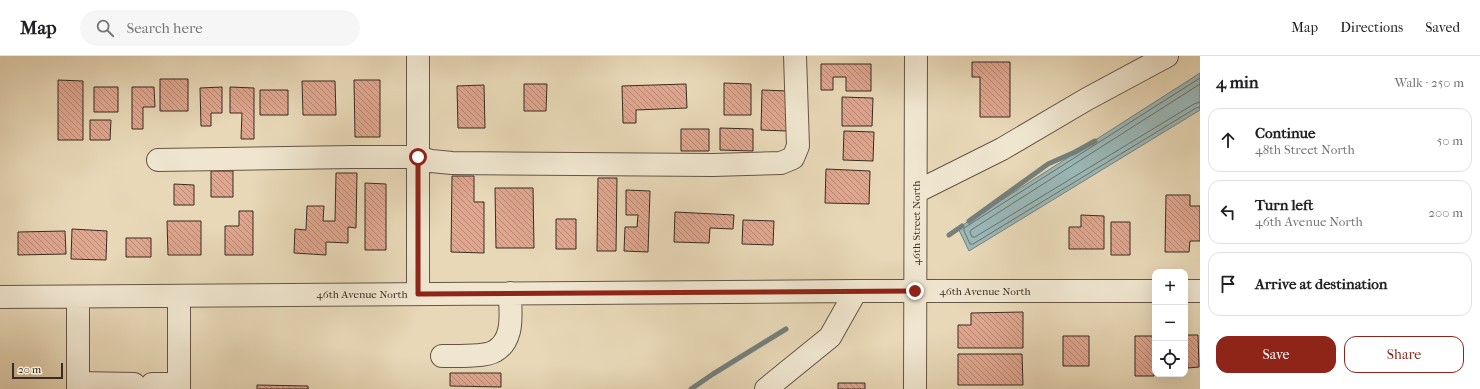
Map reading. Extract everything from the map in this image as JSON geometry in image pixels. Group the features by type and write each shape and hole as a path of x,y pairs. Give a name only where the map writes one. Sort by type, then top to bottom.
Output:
{"street":[{"path":"418,56 418,294"},
{"path":"158,160 352,156 418,157 431,161 452,163 713,165 781,163 793,158 798,146 795,56"},
{"name":"46th Street North","path":"915,389 916,56"},
{"path":"916,192 1002,150 1087,99 1167,56"},
{"path":"766,389 830,337 856,291"},
{"name":"46th Avenue North","path":"0,297 856,291 1152,291"},
{"path":"1188,291 1200,291"},
{"path":"442,356 486,354 495,352 505,342 509,332 511,317 510,293"},
{"path":"78,296 78,386 143,384 179,387 179,296"}],"water":[{"path":"1200,73 1200,110 969,251 958,228"}],"building":[{"path":"972,62 1010,62 1010,117 980,117 980,77 972,77"},
{"path":"821,64 871,64 871,91 846,91 846,77 833,77 833,90 821,90"},
{"path":"160,79 188,79 188,111 160,111"},
{"path":"58,80 83,81 83,140 58,140"},
{"path":"354,80 380,80 380,137 355,137"},
{"path":"302,81 335,81 336,115 303,115"},
{"path":"724,83 751,84 751,115 724,115"},
{"path":"524,84 547,84 546,111 524,111"},
{"path":"686,84 687,108 636,110 636,123 623,123 622,86"},
{"path":"484,85 485,128 458,128 457,86"},
{"path":"94,87 118,87 118,112 94,112"},
{"path":"132,87 154,87 155,107 143,107 143,129 132,129"},
{"path":"222,87 222,113 211,113 211,126 201,126 200,88"},
{"path":"230,87 254,88 254,139 241,139 242,113 230,113"},
{"path":"260,90 288,90 288,115 260,115"},
{"path":"762,90 788,91 787,131 761,130"},
{"path":"842,97 873,98 872,126 842,126"},
{"path":"90,120 111,120 110,140 90,140"},
{"path":"720,128 753,129 753,151 720,150"},
{"path":"681,129 709,129 709,151 681,151"},
{"path":"844,131 874,132 873,161 843,160"},
{"path":"826,169 870,171 869,204 825,203"},
{"path":"211,171 233,171 233,197 211,197"},
{"path":"336,173 357,173 356,228 348,227 348,243 326,242 326,255 294,253 295,229 306,230 307,206 324,206 323,221 335,221"},
{"path":"452,176 474,176 474,202 484,202 484,253 451,252"},
{"path":"598,178 617,178 616,251 597,251"},
{"path":"365,183 386,184 386,250 365,250"},
{"path":"174,184 194,185 194,205 174,205"},
{"path":"495,188 533,188 534,248 496,248"},
{"path":"626,190 650,191 648,252 624,251 625,227 637,227 638,215 626,215"},
{"path":"1166,195 1190,195 1190,206 1200,206 1200,241 1190,241 1189,252 1165,252"},
{"path":"239,211 253,211 253,255 225,255 225,226 239,226"},
{"path":"675,212 734,215 733,229 710,228 709,243 674,242"},
{"path":"1081,215 1104,216 1104,249 1069,249 1069,227 1081,227"},
{"path":"556,219 576,219 576,249 556,249"},
{"path":"743,220 774,221 773,245 742,244"},
{"path":"167,221 201,221 201,255 168,255"},
{"path":"1111,222 1130,222 1130,255 1111,255"},
{"path":"72,229 107,231 106,260 71,259"},
{"path":"65,231 66,254 18,255 18,232"},
{"path":"126,238 151,238 151,257 126,257"},
{"path":"1023,312 1023,348 958,348 958,325 971,325 971,313"},
{"path":"1188,335 1198,335 1199,367 1188,368"},
{"path":"1063,336 1089,336 1089,366 1063,366"},
{"path":"1135,336 1152,336 1152,376 1135,376"},
{"path":"958,354 1022,354 1023,385 958,385"},
{"path":"450,373 501,373 501,387 450,386"},
{"path":"838,383 865,383 865,389 838,389"},
{"path":"257,385 308,386 308,389 257,389"}],"waterway":[{"path":"969,221 1048,164 1095,141"},
{"path":"949,235 962,226"},
{"path":"691,389 786,329"}],"route":[{"path":"418,157 418,294 915,291"}]}
